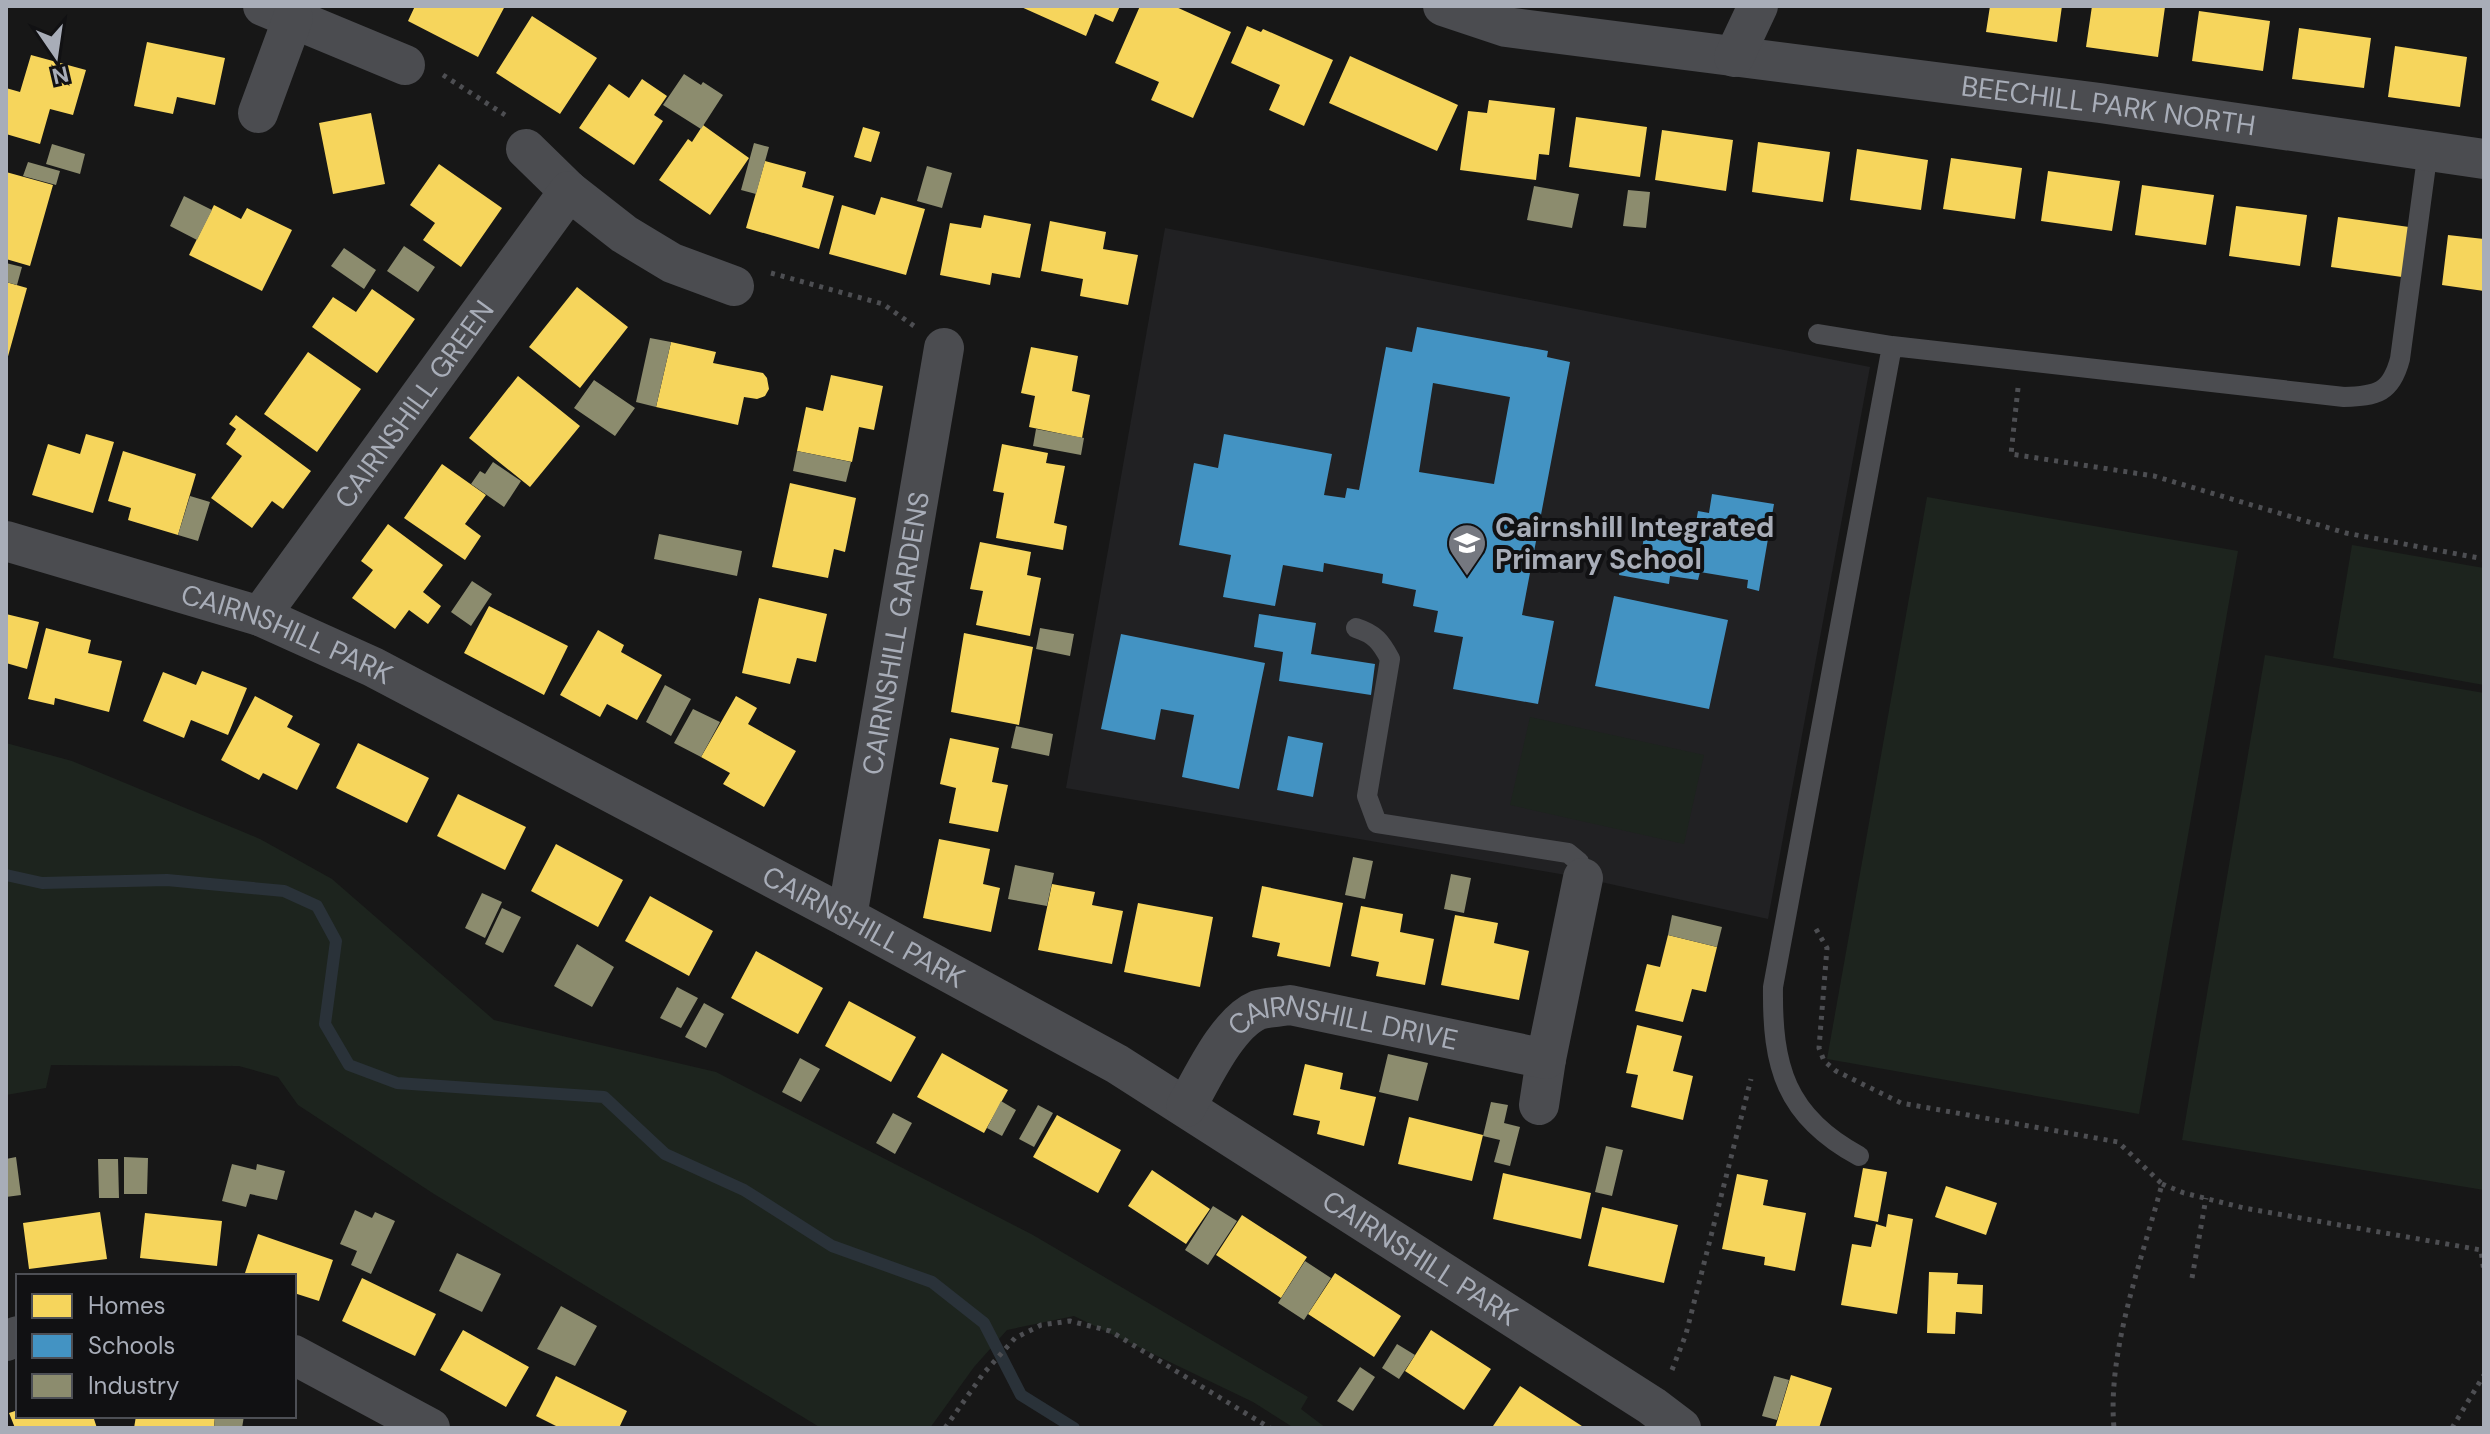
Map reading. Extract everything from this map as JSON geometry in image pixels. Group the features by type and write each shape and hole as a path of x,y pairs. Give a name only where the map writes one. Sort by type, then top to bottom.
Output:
{"street":[{"name":"BEECHILL PARK NORTH","path":"1443,6 1506,27 2100,103 2484,159"},
{"path":"1734,57 1758,6"},
{"path":"258,113 278,12 405,65"},
{"path":"526,149 569,191 624,234 672,263 734,286"},
{"name":"CAIRNSHILL GREEN","path":"260,616 569,191"},
{"name":"CAIRNSHILL GARDENS","path":"847,917 944,348"},
{"name":"CAIRNSHILL PARK","path":"6,541 260,616 373,667 847,917 1117,1064 1667,1418"},
{"path":"1539,1105 1583,878"},
{"name":"CAIRNSHILL DRIVE","path":"1186,1107 1235,1028 1257,1011 1290,1005 1546,1059"},
{"path":"296,1356 430,1428"}],"lane":[{"path":"1818,334 1892,346 2344,397 2384,391 2396,376 2400,359 2428,150"},
{"path":"1859,1156 1834,1142 1809,1118 1790,1093 1778,1062 1773,1031 1773,987 1892,346"},
{"path":"1356,628 1371,633 1381,641 1390,659 1367,796 1377,823 1568,853 1579,862 1583,878"}],"path":[{"path":"405,65 425,66 454,81 514,121 526,149"},
{"path":"734,286 760,270 883,304 944,348"},
{"path":"2021,360 2011,454 2154,476 2346,533 2484,559"},
{"path":"1792,890 1827,948 1819,1048 1824,1061 1836,1071 1901,1103 2118,1142 2162,1184 2206,1198 2244,1208 2483,1248 2484,1272"},
{"path":"1667,1418 1669,1377 1686,1334 1752,1073"},
{"path":"2114,1428 2114,1379 2162,1184"},
{"path":"2192,1278 2206,1198"},
{"path":"945,1428 983,1374 1015,1338 1041,1325 1070,1321 1110,1331 1270,1428"},
{"path":"2452,1428 2484,1375"}],"shaded area":[{"name":"Cairnshill Integrated Primary School","path":"1165,228 1870,367 1768,919 1583,878 1066,788"},
{"path":"1927,497 2238,551 2139,1114 1827,1059"},
{"path":"2352,545 2484,568 2484,685 2333,658"},
{"path":"2265,655 2484,693 2484,1190 2182,1140"},
{"path":"1530,717 1704,755 1684,844 1510,805"},
{"path":"6,743 72,761 260,839 332,879 494,1020 716,1072 1033,1235 1308,1397 1301,1409 1326,1428 1294,1428 1253,1402 1074,1316 1007,1330 974,1367 930,1428 821,1428 434,1194 298,1105 278,1077 239,1066 51,1065 46,1088 6,1095"}],"building: Homes":[{"path":"415,6 505,6 478,57 408,21"},
{"path":"1019,6 1120,6 1113,22 1095,14 1086,36"},
{"path":"1140,6 1174,6 1231,32 1193,118 1151,100 1159,82 1115,63"},
{"path":"1990,6 2062,6 2057,42 1986,32"},
{"path":"2092,6 2165,7 2158,57 2086,47"},
{"path":"2199,11 2270,21 2263,71 2192,61"},
{"path":"532,16 597,58 560,114 496,73"},
{"path":"1247,26 1261,32 1263,29 1333,60 1304,126 1269,110 1280,85 1231,63"},
{"path":"2299,28 2371,38 2364,88 2292,79"},
{"path":"147,42 225,58 215,105 177,97 173,114 134,106"},
{"path":"2395,46 2467,57 2460,107 2388,97"},
{"path":"31,55 86,70 73,115 50,109 40,144 6,134 6,88 20,92"},
{"path":"1350,56 1458,105 1437,151 1329,103"},
{"path":"642,79 667,96 654,115 663,121 634,165 579,128 609,84 629,98"},
{"path":"1489,100 1555,108 1549,155 1539,154 1536,180 1460,170 1468,111 1487,113"},
{"path":"371,113 385,184 333,194 319,123"},
{"path":"1576,117 1647,127 1640,177 1569,167"},
{"path":"703,125 749,158 710,215 659,180 688,139 692,142"},
{"path":"863,127 880,132 871,162 854,157"},
{"path":"1662,130 1733,140 1726,191 1655,180"},
{"path":"1758,142 1830,152 1823,202 1752,192"},
{"path":"1857,149 1928,160 1921,210 1850,200"},
{"path":"1951,158 2022,168 2015,219 1943,209"},
{"path":"765,161 806,172 802,187 834,196 819,249 746,228"},
{"path":"439,164 502,208 461,267 423,240 435,223 410,205"},
{"path":"2048,171 2120,181 2112,231 2041,221"},
{"path":"6,172 53,185 30,266 6,259"},
{"path":"2142,185 2214,195 2206,245 2135,235"},
{"path":"881,197 925,209 906,275 829,254 842,205 875,215"},
{"path":"214,205 241,219 247,208 292,230 262,291 189,255"},
{"path":"2236,206 2307,215 2300,266 2229,256"},
{"path":"984,215 1031,224 1020,278 992,273 990,285 940,275 950,223 981,228"},
{"path":"2338,217 2409,227 2402,277 2331,267"},
{"path":"1050,221 1106,232 1103,249 1138,255 1128,305 1080,296 1083,279 1041,271"},
{"path":"2448,235 2484,239 2484,291 2442,285"},
{"path":"6,282 27,288 7,360 6,360"},
{"path":"577,287 628,327 580,388 529,347"},
{"path":"372,289 415,319 377,373 312,327 333,297 356,312"},
{"path":"671,342 716,352 713,363 763,373 769,389 765,396 757,399 744,397 738,425 656,407"},
{"path":"1031,347 1078,356 1072,391 1090,395 1082,438 1029,427 1035,396 1021,393"},
{"path":"308,352 361,389 317,452 264,414"},
{"path":"831,375 883,386 874,430 859,427 852,462 797,451 806,407 823,411"},
{"path":"518,376 580,426 530,487 469,438"},
{"path":"236,415 311,471 283,509 272,501 252,528 211,498 242,456 226,444 236,429 229,424"},
{"path":"86,434 114,442 93,513 32,495 48,444 80,454"},
{"path":"1002,444 1048,453 1046,463 1065,466 1054,523 1067,526 1063,550 996,538 1004,493 993,491"},
{"path":"123,451 196,474 178,535 128,520 131,508 108,501"},
{"path":"442,464 486,495 465,524 481,536 465,560 404,518"},
{"path":"790,483 856,498 845,552 834,549 828,578 772,567"},
{"path":"388,524 443,565 423,592 441,606 428,624 409,610 395,629 352,598 373,570 361,561"},
{"path":"980,542 1031,552 1027,575 1041,578 1030,636 976,625 983,591 970,589"},
{"path":"759,598 827,614 816,662 797,658 790,684 742,673"},
{"path":"489,606 568,646 544,695 464,653"},
{"path":"6,614 39,622 27,669 6,663"},
{"path":"46,628 91,640 88,653 122,661 109,712 55,698 54,705 28,699"},
{"path":"598,630 624,645 621,652 662,675 637,720 607,704 600,717 560,695"},
{"path":"964,633 1033,647 1019,725 951,712"},
{"path":"202,671 247,688 228,735 191,720 184,738 143,721 163,672 196,685"},
{"path":"255,696 293,716 287,727 320,744 297,790 263,773 259,780 221,760"},
{"path":"736,696 757,708 748,724 796,751 764,807 723,784 730,773 701,757"},
{"path":"950,738 999,748 992,782 1008,785 998,832 949,823 956,788 940,784"},
{"path":"358,743 429,778 407,823 336,788"},
{"path":"458,794 526,827 505,870 437,836"},
{"path":"939,839 990,849 983,884 1000,888 991,932 923,918"},
{"path":"556,844 623,880 598,927 531,891"},
{"path":"1052,884 1095,892 1092,905 1123,911 1112,964 1038,950"},
{"path":"1262,886 1343,903 1330,967 1277,956 1280,943 1252,937"},
{"path":"650,896 713,931 689,976 625,941"},
{"path":"1138,903 1213,917 1200,987 1124,972"},
{"path":"1361,906 1403,914 1400,932 1434,939 1425,985 1376,976 1379,962 1351,956"},
{"path":"1455,915 1498,923 1494,943 1529,951 1519,1000 1441,985"},
{"path":"1668,935 1717,947 1706,992 1692,989 1683,1022 1635,1011 1647,964 1660,967"},
{"path":"756,951 823,988 798,1034 731,998"},
{"path":"849,1001 916,1037 891,1082 825,1046"},
{"path":"1637,1025 1682,1036 1673,1071 1693,1076 1683,1120 1631,1107 1638,1075 1626,1073"},
{"path":"942,1053 1008,1090 984,1133 917,1097"},
{"path":"1305,1064 1343,1073 1340,1089 1376,1097 1364,1146 1317,1134 1320,1121 1293,1115"},
{"path":"1057,1115 1121,1150 1098,1193 1033,1157"},
{"path":"1409,1117 1483,1135 1472,1181 1398,1164"},
{"path":"1863,1168 1887,1172 1878,1222 1854,1217"},
{"path":"1152,1170 1210,1209 1186,1244 1128,1206"},
{"path":"1503,1173 1591,1193 1581,1239 1493,1219"},
{"path":"1737,1174 1768,1180 1763,1205 1806,1213 1795,1271 1764,1265 1765,1257 1722,1249"},
{"path":"1946,1186 1997,1203 1986,1235 1935,1217"},
{"path":"1602,1207 1678,1225 1664,1283 1588,1266"},
{"path":"100,1212 107,1259 29,1269 23,1223"},
{"path":"145,1213 222,1221 217,1266 140,1258"},
{"path":"1888,1214 1913,1219 1897,1314 1841,1305 1852,1244 1871,1247 1876,1224 1886,1227"},
{"path":"1242,1215 1307,1257 1281,1298 1216,1255"},
{"path":"258,1234 333,1260 319,1301 296,1294 296,1274 245,1274"},
{"path":"1929,1272 1958,1273 1957,1284 1983,1285 1982,1314 1956,1312 1955,1334 1927,1333"},
{"path":"1335,1273 1401,1316 1374,1357 1308,1314"},
{"path":"362,1278 436,1314 415,1356 342,1321"},
{"path":"463,1330 529,1367 506,1407 440,1370"},
{"path":"1431,1330 1491,1369 1464,1410 1405,1371"},
{"path":"1791,1375 1832,1388 1819,1428 1775,1428"},
{"path":"556,1376 627,1411 619,1428 560,1428 536,1416"},
{"path":"1520,1386 1551,1406 1585,1428 1493,1426"},
{"path":"16,1411 16,1418 94,1418 97,1428 15,1428 9,1413"},
{"path":"136,1418 215,1418 214,1428 134,1428"}],"building: Schools":[{"path":"1417,327 1548,351 1547,357 1570,362 1522,615 1554,621 1538,704 1453,689 1463,637 1434,632 1438,611 1413,606 1416,590 1382,583 1383,574 1324,563 1323,572 1283,565 1275,606 1223,597 1231,555 1179,545 1194,463 1218,468 1224,434 1332,454 1324,495 1345,498 1347,488 1359,490 1386,347 1412,352","holes":["1433,383 1510,397 1494,484 1419,472"]},
{"path":"1712,494 1774,504 1759,591 1747,588 1748,580 1700,572 1698,580 1670,576 1669,584 1619,575 1622,558 1640,561 1645,531 1693,540 1698,511 1709,513"},
{"path":"1614,596 1728,620 1709,709 1595,686"},
{"path":"1259,614 1316,623 1311,654 1375,664 1371,695 1279,681 1283,652 1254,647"},
{"path":"1121,634 1265,663 1239,789 1182,777 1194,715 1161,709 1155,740 1101,729"},
{"path":"1288,736 1323,743 1313,797 1277,790"}],"building: Industry":[{"path":"684,74 723,95 701,129 663,105"},
{"path":"754,143 769,147 756,194 741,190"},
{"path":"52,144 85,154 80,174 46,164"},
{"path":"28,162 60,171 56,185 23,176"},
{"path":"927,166 952,173 942,208 917,201"},
{"path":"1534,186 1579,194 1572,228 1527,220"},
{"path":"1628,190 1650,192 1646,228 1623,226"},
{"path":"184,196 212,210 197,240 170,226"},
{"path":"404,246 435,267 418,292 387,271"},
{"path":"344,248 376,270 364,289 331,266"},
{"path":"6,263 22,267 17,285 6,282"},
{"path":"650,338 671,342 656,407 636,402"},
{"path":"594,380 635,408 615,436 574,408"},
{"path":"1036,429 1084,438 1081,455 1033,446"},
{"path":"797,451 851,462 846,482 793,471"},
{"path":"493,462 521,481 504,507 471,484 480,471 485,474"},
{"path":"190,496 210,502 198,541 178,535"},
{"path":"659,534 742,551 737,576 654,559"},
{"path":"472,581 492,594 471,626 451,612"},
{"path":"1040,628 1074,634 1070,656 1036,649"},
{"path":"665,685 691,699 671,736 646,722"},
{"path":"693,709 720,722 701,757 674,743"},
{"path":"1016,726 1053,734 1049,756 1011,748"},
{"path":"1353,857 1373,861 1365,899 1345,895"},
{"path":"1015,865 1054,873 1047,906 1008,899"},
{"path":"1451,874 1471,878 1464,913 1444,909"},
{"path":"482,893 502,902 485,938 465,928"},
{"path":"502,908 521,917 503,953 485,944"},
{"path":"1672,915 1722,927 1717,947 1668,935"},
{"path":"577,944 614,967 592,1007 554,986"},
{"path":"677,987 698,998 681,1028 660,1018"},
{"path":"704,1003 724,1014 706,1048 685,1037"},
{"path":"1388,1054 1428,1063 1418,1101 1379,1092"},
{"path":"800,1058 820,1069 801,1102 782,1092"},
{"path":"1001,1101 1016,1110 1002,1136 987,1128"},
{"path":"1491,1102 1508,1105 1504,1123 1520,1127 1510,1166 1494,1162 1500,1140 1483,1136"},
{"path":"1038,1105 1053,1113 1034,1147 1019,1139"},
{"path":"893,1113 912,1123 895,1154 876,1143"},
{"path":"1606,1146 1623,1150 1612,1196 1595,1192"},
{"path":"16,1157 21,1195 6,1197 6,1159"},
{"path":"124,1157 148,1158 147,1194 124,1194"},
{"path":"98,1159 118,1159 119,1198 99,1198"},
{"path":"232,1164 256,1170 257,1164 285,1171 277,1200 250,1194 246,1207 222,1201"},
{"path":"1213,1206 1237,1221 1208,1265 1185,1250"},
{"path":"355,1210 372,1218 375,1212 395,1221 371,1274 351,1265 357,1251 340,1244"},
{"path":"457,1253 501,1274 482,1312 439,1291"},
{"path":"1305,1261 1331,1278 1304,1320 1278,1303"},
{"path":"561,1306 597,1326 575,1366 537,1349"},
{"path":"1397,1344 1415,1355 1399,1379 1382,1368"},
{"path":"1360,1367 1375,1377 1353,1411 1337,1401"},
{"path":"1774,1376 1789,1380 1777,1420 1762,1416"},
{"path":"215,1418 244,1418 242,1428 214,1428"}],"waterway":[{"path":"6,875 42,883 167,880 284,891 317,906 336,941 325,1024 349,1065 397,1083 604,1097 665,1154 744,1190 832,1246 932,1282 984,1323 1021,1395 1074,1428"}],"place":[{"name":"Cairnshill Integrated Primary School","path":"1467,577"}]}
